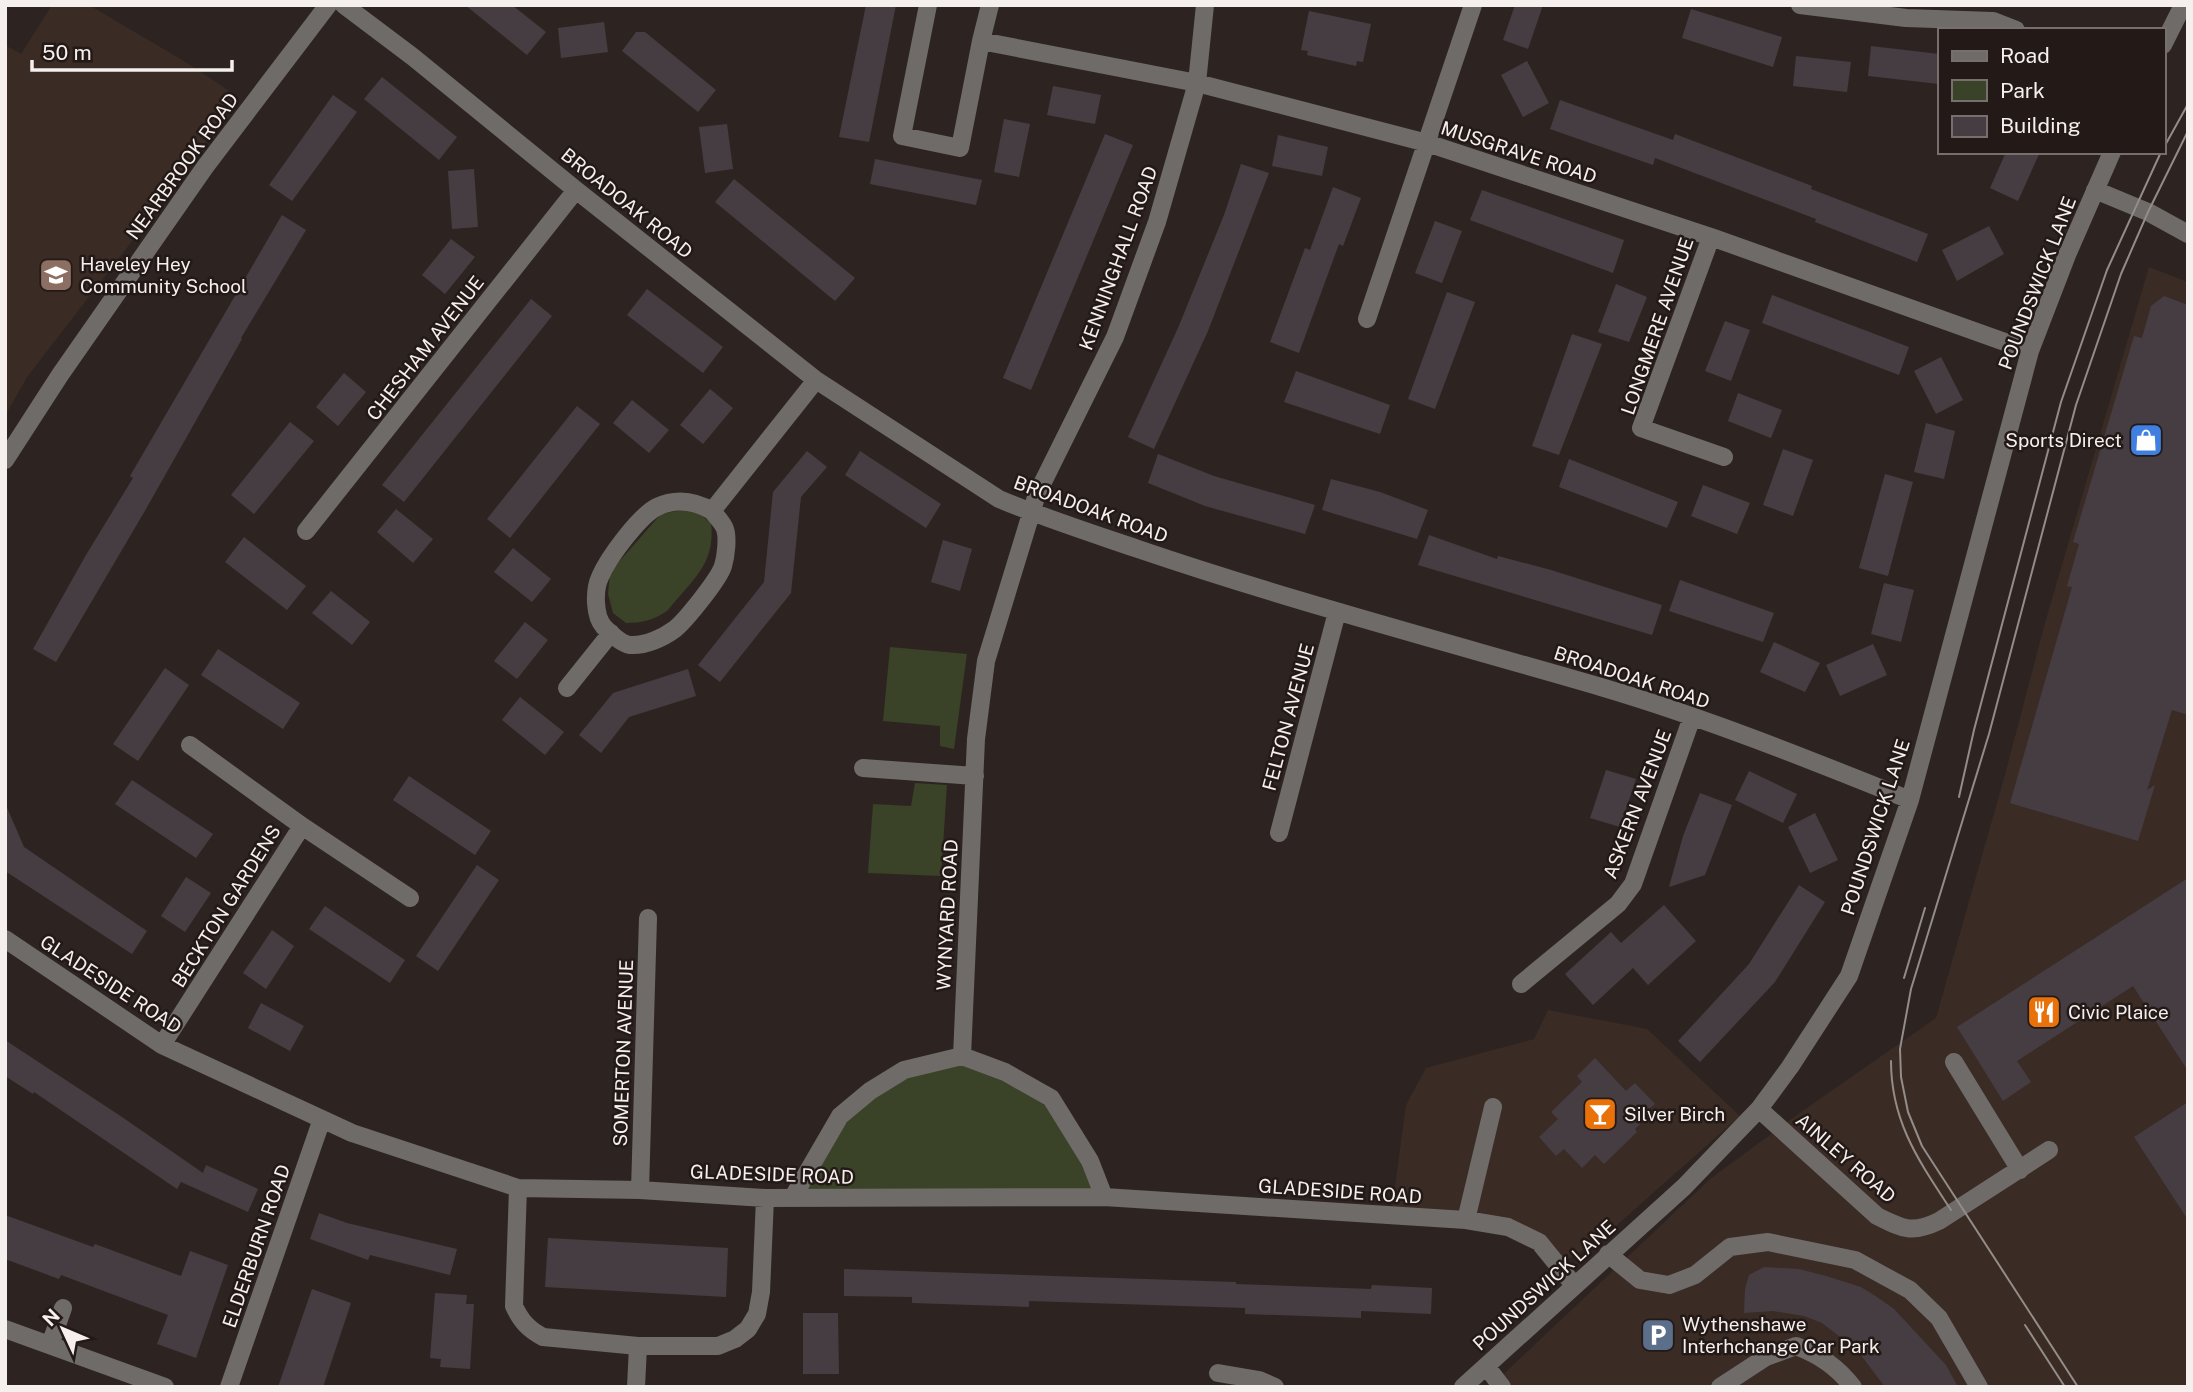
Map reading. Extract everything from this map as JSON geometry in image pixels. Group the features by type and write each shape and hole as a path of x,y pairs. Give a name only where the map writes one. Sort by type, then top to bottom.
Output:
{"street":[{"name":"NEARBROOK ROAD","path":"5,460 60,375 205,167 328,5"},
{"name":"BROADOAK ROAD","path":"344,5 413,57 816,380 999,499 1032,513 1185,565 1337,612 1604,688 1692,717 1910,800"},
{"path":"928,5 902,136 960,148 990,5"},
{"name":"KENNINGHALL ROAD","path":"1032,513 1037,494 1115,337 1157,222 1197,83 1205,5"},
{"path":"1367,319 1473,5"},
{"path":"1800,5 1906,18 1993,22 2010,28"},
{"path":"2165,41 2183,5"},
{"name":"MUSGRAVE ROAD","path":"981,41 1197,83 1427,143 1711,237 2030,351"},
{"name":"POUNDSWICK LANE","path":"1463,1387 1684,1187 1759,1109 1790,1067 1849,976 1910,800 2030,351 2111,154"},
{"name":"CHESHAM AVENUE","path":"306,531 576,190"},
{"path":"2095,190 2148,212 2188,234"},
{"name":"LONGMERE AVENUE","path":"1711,237 1641,428 1724,457"},
{"path":"712,511 816,380"},
{"path":"683,501 699,504 712,511 725,529 723,566 712,584 677,628 661,638 639,645 627,645 603,626 596,612 598,580 606,564 645,515 658,506 683,501"},
{"name":"WYNYARD ROAD","path":"962,1056 976,739 986,661 1032,513"},
{"name":"FELTON AVENUE","path":"1279,833 1337,612"},
{"path":"567,688 611,633"},
{"name":"ASKERN AVENUE","path":"1521,984 1618,904 1633,884 1692,717"},
{"name":"BECKTON GARDENS","path":"190,745 302,826 410,898"},
{"path":"863,768 975,776"},
{"name":"BECKTON GARDENS","path":"162,1045 302,826"},
{"name":"SOMERTON AVENUE","path":"640,1190 649,918"},
{"name":"GLADESIDE ROAD","path":"5,939 162,1045 352,1133 518,1188 640,1190 765,1198 1104,1197 1466,1220 1508,1227 1539,1242 1574,1285"},
{"path":"793,1198 840,1116 870,1091 904,1070 962,1056 1004,1072 1051,1098 1090,1161 1104,1197"},
{"path":"1954,1062 2020,1170"},
{"path":"1466,1220 1493,1108"},
{"name":"AINLEY ROAD","path":"1759,1109 1877,1216 1899,1228 1922,1229 1953,1214 2049,1150"},
{"name":"ELDERBURN ROAD","path":"229,1387 322,1119"},
{"path":"518,1188 514,1306 520,1319 542,1338 638,1346 718,1346 735,1339 748,1329 757,1314 761,1292 765,1198"},
{"path":"1608,1254 1640,1280 1669,1285 1695,1275 1730,1247 1768,1242 1855,1260 1910,1290 1940,1318 1979,1387"},
{"path":"50,1345 63,1308"},
{"path":"5,1329 165,1387"},
{"path":"636,1387 638,1346"},
{"path":"1720,1387 1766,1357 1797,1346 1817,1354 1841,1372 1853,1387"},
{"path":"1486,1366 1502,1387"},
{"path":"1218,1373 1259,1380 1275,1387"}],"shaded area":[{"name":"Haveley Hey Community School","path":"52,5 89,5 237,96 184,174 27,377 5,416 5,45 21,54"},
{"path":"2149,267 2188,282 2188,1387 1490,1387 1710,1179 1936,1018 2045,623"},
{"path":"1548,1010 1647,1029 1740,1116 1600,1240 1558,1265 1508,1227 1391,1216 1406,1105 1426,1068 1534,1039"}],"green space":[{"path":"692,508 711,523 712,537 706,561 668,610 648,620 626,623 613,613 608,594 610,572 661,514"},
{"path":"890,647 967,654 954,749 940,746 940,726 883,721"},
{"path":"915,783 947,785 941,876 868,873 873,804 911,806"},
{"path":"962,1056 1051,1098 1104,1197 793,1197 840,1116 870,1091"}],"building":[{"path":"465,5 512,5 546,32 527,55"},
{"path":"866,5 896,5 869,142 839,137"},
{"path":"1515,5 1543,5 1528,49 1503,40"},
{"path":"1691,9 1782,37 1773,67 1682,38"},
{"path":"1309,11 1371,24 1363,62 1357,61 1356,66 1307,55 1308,51 1301,50"},
{"path":"604,22 608,52 561,58 558,28"},
{"path":"636,32 645,32 716,90 698,112 622,51"},
{"path":"1871,46 1938,54 1938,84 1868,76"},
{"path":"1796,56 1851,62 1847,92 1793,86"},
{"path":"1527,61 1549,103 1523,117 1501,75"},
{"path":"382,77 457,137 439,160 364,99"},
{"path":"1053,86 1101,95 1095,124 1047,115"},
{"path":"333,95 357,112 292,201 269,185"},
{"path":"1560,100 1673,140 1675,134 1928,234 1917,262 1815,222 1816,219 1655,158 1653,165 1550,129"},
{"path":"1004,119 1030,124 1019,177 994,172"},
{"path":"727,124 733,169 705,173 699,127"},
{"path":"1105,134 1133,145 1031,390 1003,378"},
{"path":"1278,135 1328,147 1322,176 1272,166"},
{"path":"2005,154 2039,154 2018,201 1990,188"},
{"path":"875,159 982,180 976,205 870,184"},
{"path":"1241,164 1269,173 1208,331 1154,449 1128,437 1178,328 1224,215"},
{"path":"474,169 478,227 452,229 448,171"},
{"path":"734,179 855,278 835,301 715,202"},
{"path":"1333,187 1361,198 1343,246 1339,244 1299,353 1270,342 1305,248 1310,250"},
{"path":"1482,190 1624,240 1613,273 1470,220"},
{"path":"282,215 306,230 241,338 146,509 56,662 33,649"},
{"path":"1435,221 1462,231 1442,283 1415,273"},
{"path":"1989,226 2004,254 1957,281 1942,250"},
{"path":"451,239 475,257 445,294 422,275"},
{"path":"1616,284 1647,297 1629,342 1598,332"},
{"path":"647,289 723,347 703,373 627,315"},
{"path":"1447,292 1475,302 1435,409 1408,399"},
{"path":"1772,295 1909,347 1899,375 1762,323"},
{"path":"2164,296 2188,305 2188,715 2172,710 2147,790 2155,785 2138,841 2010,803 2072,587 2067,586 2079,544 2073,542 2134,336 2142,338 2151,306"},
{"path":"531,299 552,316 404,502 382,485"},
{"path":"1725,321 1750,330 1731,381 1705,371"},
{"path":"1572,334 1602,344 1559,455 1532,446"},
{"path":"1941,357 1963,400 1936,414 1914,371"},
{"path":"1296,371 1390,405 1380,434 1284,402"},
{"path":"344,373 366,392 338,426 316,407"},
{"path":"710,389 733,408 703,444 680,425"},
{"path":"1738,393 1782,410 1771,438 1728,421"},
{"path":"632,400 669,430 649,453 613,423"},
{"path":"577,406 600,424 510,538 487,519"},
{"path":"290,422 314,441 254,514 231,495"},
{"path":"1926,423 1955,431 1944,479 1914,472"},
{"path":"1783,449 1813,460 1793,516 1763,505"},
{"path":"807,451 827,467 801,497 791,593 720,682 698,665 764,582 773,492"},
{"path":"860,451 941,504 926,528 845,475"},
{"path":"1158,454 1214,476 1315,505 1305,534 1205,506 1148,483"},
{"path":"1569,459 1678,502 1667,528 1559,487"},
{"path":"1885,474 1913,482 1888,576 1859,568"},
{"path":"1331,479 1380,492 1428,510 1417,539 1322,510"},
{"path":"1703,485 1750,503 1737,534 1691,516"},
{"path":"396,509 433,539 413,563 377,532"},
{"path":"1429,535 1497,559 1498,556 1551,570 1662,605 1652,635 1418,565"},
{"path":"244,537 306,586 287,610 225,562"},
{"path":"943,540 972,549 960,591 931,582"},
{"path":"513,548 551,579 532,602 494,572"},
{"path":"1680,580 1774,613 1763,642 1669,611"},
{"path":"1884,583 1914,590 1901,642 1871,634"},
{"path":"331,591 370,622 352,645 312,613"},
{"path":"525,622 548,640 517,679 494,661"},
{"path":"1774,642 1820,663 1805,692 1760,672"},
{"path":"1873,644 1887,675 1840,696 1826,665"},
{"path":"218,649 300,703 283,729 201,675"},
{"path":"165,668 189,685 138,761 113,744"},
{"path":"688,669 696,696 629,717 601,753 579,735 613,693"},
{"path":"520,697 564,732 545,755 502,720"},
{"path":"1606,770 1636,779 1620,827 1590,818"},
{"path":"1749,771 1797,794 1783,823 1735,800"},
{"path":"409,776 491,831 475,855 393,800"},
{"path":"132,780 213,834 196,858 115,804"},
{"path":"1700,793 1732,805 1705,875 1669,887 1683,836"},
{"path":"5,803 24,847 147,931 132,954 5,871"},
{"path":"1815,813 1838,860 1810,873 1788,827"},
{"path":"477,865 499,880 438,971 416,956"},
{"path":"186,877 211,893 185,932 161,916"},
{"path":"2188,878 2188,1071 2133,986 2017,1061 2031,1082 2003,1101 1957,1027"},
{"path":"1799,885 1825,902 1775,982 1700,1062 1678,1041 1749,964"},
{"path":"1664,905 1696,941 1648,985 1633,968 1593,1005 1565,974 1611,932 1621,943"},
{"path":"325,906 405,960 390,983 309,929"},
{"path":"272,930 294,946 266,989 243,973"},
{"path":"261,1003 304,1026 290,1051 248,1028"},
{"path":"5,1040 203,1173 206,1165 258,1189 248,1212 181,1182 177,1189 34,1092 33,1094 5,1076"},
{"name":"Silver Birch","path":"1595,1058 1626,1091 1635,1083 1655,1104 1645,1112 1649,1116 1635,1129 1637,1132 1604,1164 1595,1155 1582,1168 1564,1149 1556,1156 1539,1137 1558,1119 1551,1112 1582,1082 1577,1076"},
{"path":"2188,1102 2188,1220 2134,1137"},
{"path":"319,1213 347,1223 457,1249 450,1275 370,1255 368,1260 310,1239"},
{"path":"5,1215 181,1276 190,1251 228,1265 196,1358 157,1344 168,1315 61,1275 59,1279 5,1259"},
{"path":"548,1238 728,1248 726,1297 545,1287"},
{"path":"1764,1267 1799,1269 1861,1287 1894,1309 1946,1365 1958,1387 1885,1387 1857,1350 1822,1323 1804,1316 1773,1311 1744,1313 1745,1289 1749,1275"},
{"path":"844,1269 1371,1289 1372,1285 1432,1288 1431,1314 1361,1311 1361,1318 1245,1314 1245,1308 1029,1301 1029,1307 912,1303 912,1297 844,1296"},
{"path":"312,1289 351,1303 323,1387 278,1387"},
{"path":"435,1293 467,1295 466,1304 474,1304 470,1369 440,1367 441,1359 430,1358"},
{"path":"803,1313 838,1313 839,1374 803,1374"}],"tram line":[{"path":"2165,145 2188,104"},
{"path":"2078,1387 1922,1146 1908,1112 1901,1077 1900,1049 1911,989 1989,734 2076,405 2121,274 2188,131"},
{"path":"1959,797 1974,730 2061,402 2107,270 2160,154"},
{"path":"1904,978 1925,908"},
{"path":"1891,1061 1896,1103 1909,1140 1951,1210"},
{"path":"2025,1325 2065,1387"}],"place":[{"name":"Haveley Hey Community School","path":"56,275"},
{"name":"Sports Direct","path":"2146,440"},
{"name":"Civic Plaice","path":"2044,1012"},
{"name":"Silver Birch","path":"1600,1114"},
{"name":"Wythenshawe Interhchange Car Park","path":"1658,1335"}]}
